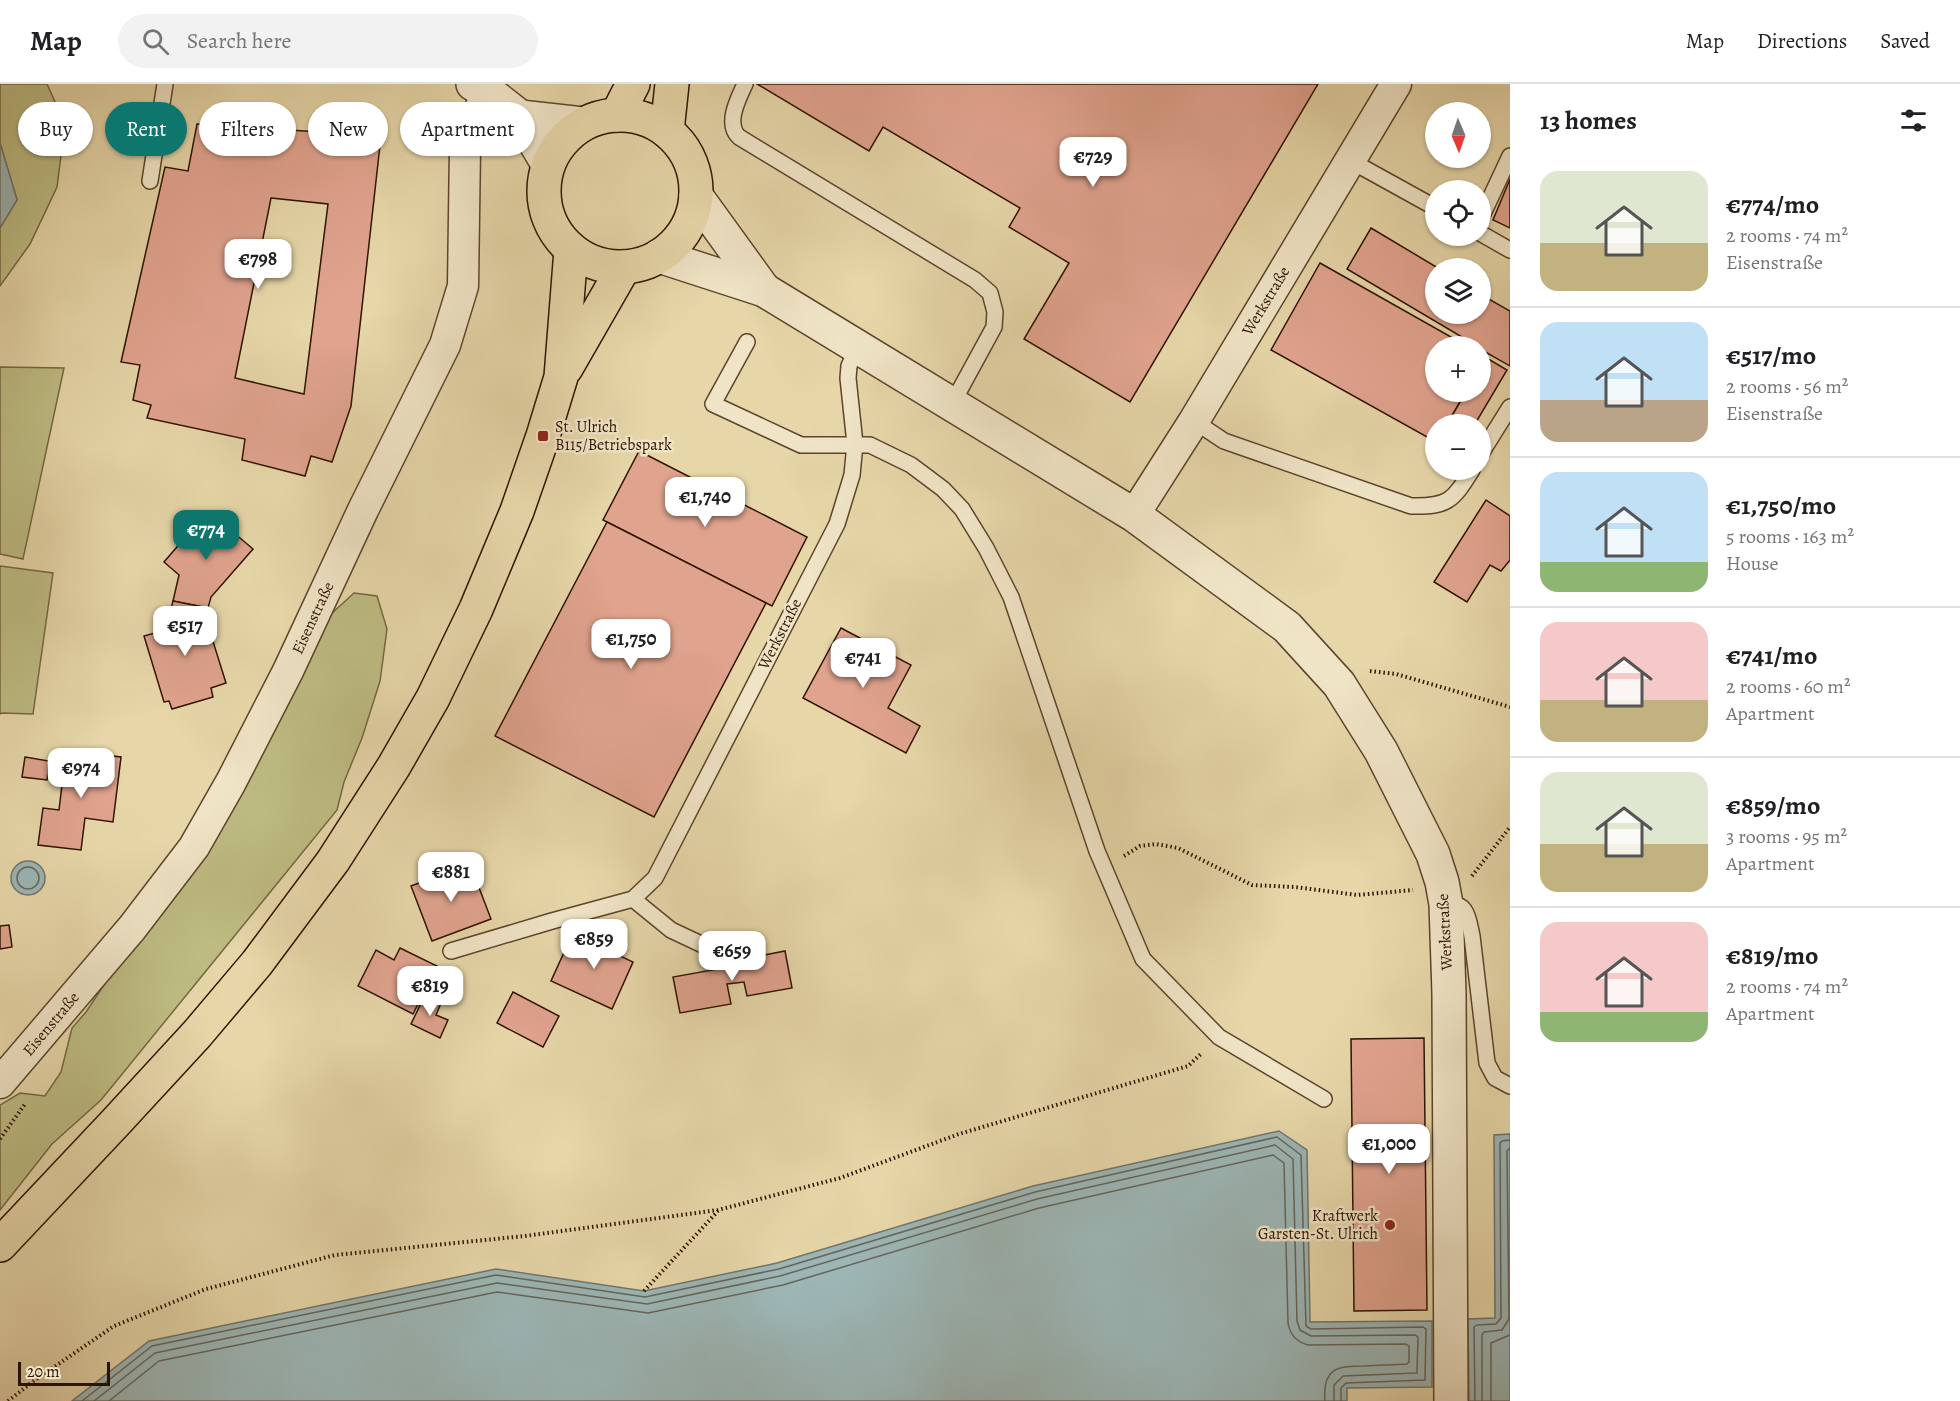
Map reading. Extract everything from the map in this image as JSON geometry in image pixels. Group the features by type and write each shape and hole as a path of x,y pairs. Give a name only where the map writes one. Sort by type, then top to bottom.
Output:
{"main road":[{"path":"617,115 633,84"},
{"path":"667,131 672,84"},
{"path":"617,115 635,116 652,122 667,131 680,144 690,160 695,177 696,196 693,214 685,231 674,245 659,256 642,264 624,267 605,266 587,260 571,250 558,236 549,220 544,182 548,164 562,141 583,124 599,117 617,115"},
{"path":"0,1245 197,1034 257,963 333,861 394,766 433,698 476,609 517,511 543,436 561,377 571,250"},
{"path":"561,377 624,267"}],"street":[{"name":"Werkstraße","path":"1134,515 1194,421 1396,84"},
{"path":"480,88 499,102"},
{"name":"Eisenstraße","path":"0,1083 132,928 194,847 231,782 288,671 363,510 445,345 464,286 465,147 480,88"},
{"path":"535,119 583,124"},
{"path":"535,142 548,164"},
{"name":"Werkstraße","path":"696,196 764,290"},
{"name":"Werkstraße","path":"659,256 764,290 951,406 1134,515 1287,627 1339,684 1381,751 1433,854 1444,893 1449,1039 1451,1401"}],"lane":[{"path":"150,181 165,84"},
{"path":"745,84 732,122 735,134 975,280 990,293 995,312 994,327 951,406"},
{"path":"1491,197 1510,156"},
{"path":"1351,161 1425,202"},
{"path":"1491,239 1510,249"},
{"path":"747,342 713,404 801,445 870,445 911,465 943,489 962,509 1011,597 1096,851 1143,959 1219,1037 1324,1099"},
{"name":"Werkstraße","path":"451,951 633,899 655,878 837,524 852,475 855,444 848,378 849,366 857,348"},
{"path":"1491,438 1510,408"},
{"path":"1194,421 1224,441 1411,506 1429,507 1449,500 1455,496 1465,480"},
{"path":"1444,893 1462,907 1467,915 1472,936 1487,1064 1495,1078 1510,1086"},
{"path":"633,899 671,930 722,954"}],"path":[{"path":"1339,684 1360,672 1376,671 1446,687 1510,707"},
{"path":"1107,878 1125,856 1140,846 1156,844 1178,848 1252,885 1295,887 1357,895 1412,890 1444,893 1472,876 1510,827"},
{"path":"8,1401 114,1326 206,1289 335,1255 525,1236 718,1210 840,1178 959,1134 1188,1066 1219,1037"},
{"path":"644,1291 718,1210"}],"shaded area":[{"path":"0,84 47,84 55,102 18,102 18,156 61,156 57,187 30,244 0,286 0,228 17,200 0,143"},
{"path":"0,367 64,368 23,559 0,554"},
{"path":"0,566 53,573 33,714 0,714"},
{"path":"354,593 377,596 387,629 380,681 362,738 344,782 337,810 101,1100 52,1144 0,1210 0,1105 20,1093 45,1096 61,1072 72,1028 86,1012 116,967 329,616"}],"water":[{"path":"0,143 17,200 0,228"},
{"path":"28,861 40,866 45,878 40,890 28,895 16,890 11,878 16,866"},
{"path":"1279,1131 1307,1150 1310,1322 1432,1321 1432,1387 1347,1388 1347,1401 72,1401 149,1341 496,1269 644,1291 777,1263 1033,1186"},
{"path":"1510,1134 1510,1401 1469,1401 1468,1319 1495,1318 1494,1135"}],"building":[{"path":"757,84 1318,84 1130,402 1024,339 1069,263 1009,227 1020,208 883,127 869,151"},
{"path":"197,124 199,124 199,156 296,156 296,130 308,131 308,156 379,156 351,406 332,462 311,456 305,476 242,460 245,439 147,418 151,405 133,400 140,365 121,362 165,167 188,171","holes":["271,198 328,204 304,394 235,378"]},
{"path":"1510,179 1510,228 1493,220"},
{"path":"1371,228 1425,260 1425,315 1347,269"},
{"path":"1320,263 1449,336 1425,336 1425,402 1460,402 1453,414 1425,414 1425,436 1271,350"},
{"path":"1491,300 1510,311 1510,366 1491,355 1491,336 1460,336 1440,324 1491,324"},
{"path":"1491,361 1507,370 1491,397"},
{"path":"1460,402 1488,402 1481,414 1453,414"},
{"path":"639,451 807,537 772,606 603,520"},
{"path":"1486,500 1510,516 1510,560 1501,571 1490,565 1467,602 1434,582"},
{"path":"208,511 253,549 211,597 208,608 173,601 179,575 164,562"},
{"path":"607,522 766,603 654,817 495,736"},
{"path":"173,601 208,608 206,619 226,683 211,688 213,697 172,709 169,701 164,702 144,636 166,630"},
{"path":"841,628 911,665 888,708 920,726 906,753 803,698"},
{"path":"66,751 121,757 113,822 85,818 81,850 38,845 43,808 59,810"},
{"path":"25,757 49,761 47,780 22,777"},
{"path":"470,864 491,919 432,941 411,886"},
{"path":"9,925 12,947 0,949 0,926"},
{"path":"572,935 600,948 606,935 626,943 620,956 633,962 612,1009 551,981"},
{"path":"400,948 437,966 413,1014 358,986 376,950 394,960"},
{"path":"785,951 792,988 747,996 744,982 727,984 731,1004 680,1013 673,977 740,965 739,960"},
{"path":"513,992 559,1016 543,1047 497,1023"},
{"path":"425,995 441,1003 436,1015 448,1020 440,1038 411,1024"},
{"name":"Kraftwerk Garsten-St. Ulrich","path":"1424,1038 1427,1310 1354,1311 1351,1039"}],"place":[{"name":"St. Ulrich B115/Betriebspark","path":"543,436"},
{"name":"Kraftwerk Garsten-St. Ulrich","path":"1390,1225"}]}
